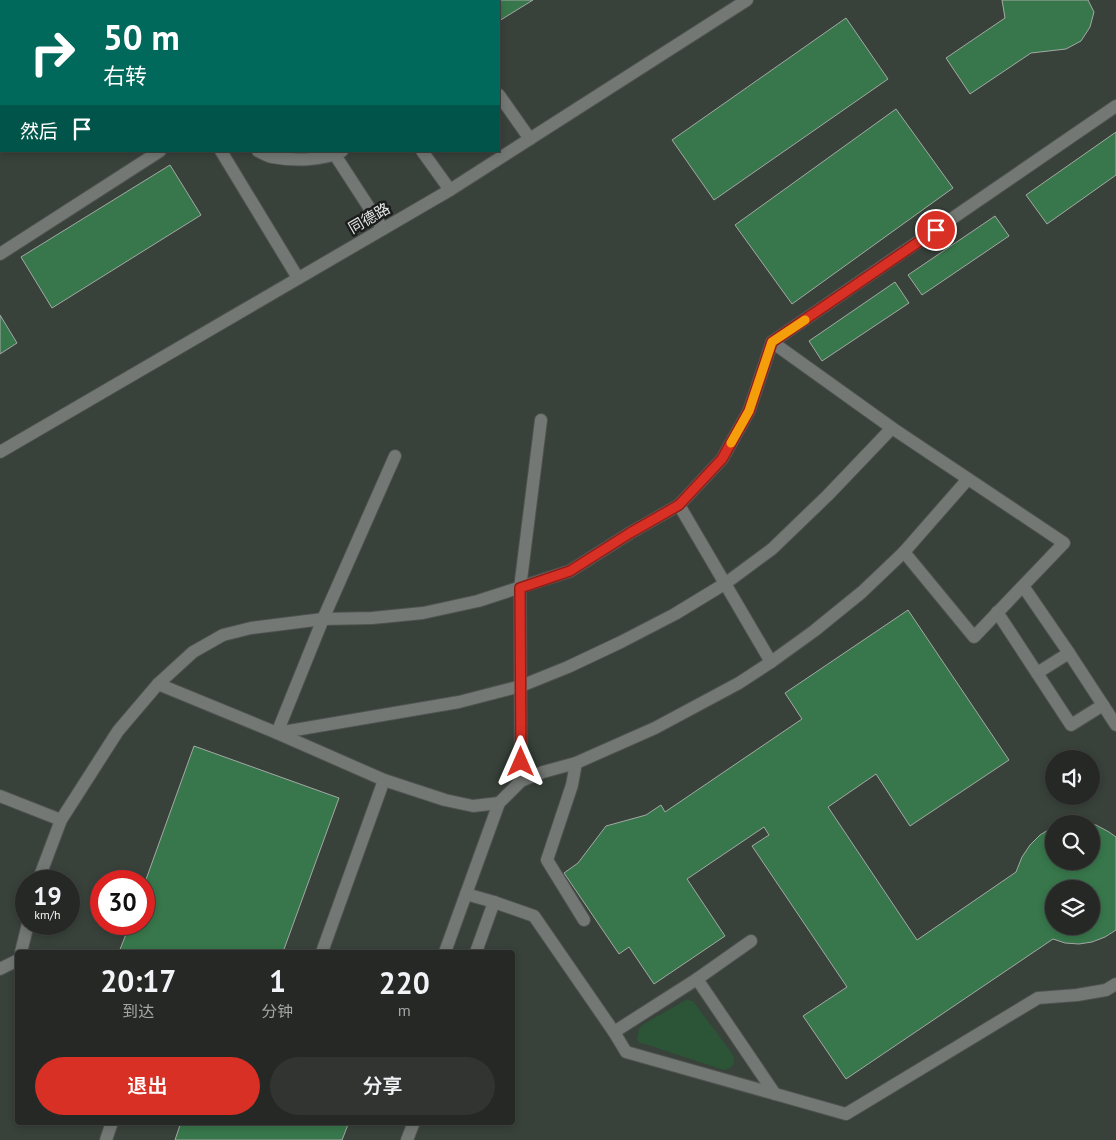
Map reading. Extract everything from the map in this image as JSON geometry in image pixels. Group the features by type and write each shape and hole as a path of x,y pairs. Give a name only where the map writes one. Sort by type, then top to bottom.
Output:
{"street":[{"name":"同德路","path":"0,452 450,190 747,0"},
{"path":"500,97 530,139"},
{"path":"42,870 61,820 118,731 158,684 193,652 222,635 251,628 323,619 372,618 423,612 478,601 570,571 679,505 722,459 749,411 772,342 1116,106"},
{"path":"0,254 158,152"},
{"path":"222,152 298,278"},
{"path":"260,152 271,157 306,160 339,153 383,229"},
{"path":"423,152 450,190"},
{"path":"772,342 892,428 1064,543 974,637 904,552"},
{"path":"521,781 520,588 541,420"},
{"path":"277,733 459,702 521,686 621,642 675,614 726,583 772,549 828,495 892,428"},
{"path":"277,733 323,619 395,456"},
{"path":"446,950 499,803 521,781 543,772 576,763 655,728 739,683 771,662 814,631 862,592 904,552 968,479"},
{"path":"679,505 771,662"},
{"path":"1023,586 1070,652 1116,725"},
{"path":"997,612 1071,725 1103,705"},
{"path":"1037,673 1070,652"},
{"path":"158,684 384,780 445,800 473,806 499,803"},
{"path":"576,763 572,785 547,860 584,920"},
{"path":"323,950 384,780"},
{"path":"0,796 61,820"},
{"path":"466,894 534,916 626,1052 846,1114 1038,998 1077,996 1106,990 1116,984"},
{"path":"477,950 494,902"},
{"path":"22,950 25,935"},
{"path":"614,1032 698,979 750,941"},
{"path":"0,969 15,962"},
{"path":"698,979 775,1094"},
{"path":"106,1140 111,1125"},
{"path":"407,1140 413,1125"}],"shaded area":[{"path":"500,0 1116,0 1116,1140 0,1140 0,152 500,152"}],"green space":[{"path":"686,1000 693,1001 731,1052 734,1059 733,1066 724,1070 640,1043 637,1040 639,1029 642,1025"}],"building":[{"path":"500,0 533,0 500,20"},
{"path":"1002,0 1088,0 1094,12 1090,27 1081,41 1066,49 1031,53 970,94 946,58 1005,18"},
{"path":"846,18 888,79 714,200 672,140"},
{"path":"896,109 953,188 792,304 735,225"},
{"path":"1116,132 1116,175 1047,224 1026,195"},
{"path":"170,165 201,215 52,308 21,257"},
{"path":"995,216 1009,236 922,295 908,275"},
{"path":"895,282 909,303 822,361 809,341"},
{"path":"0,315 17,343 0,354"},
{"path":"908,610 1009,760 910,826 876,774 828,807 917,940 1016,872 1022,857 1030,845 1045,832 1045,870 1100,870 1100,827 1116,837 1116,930 1092,942 1079,944 1065,943 1053,939 846,1079 803,1016 847,987 752,846 769,835 764,827 687,879 725,936 654,984 629,947 619,954 564,873 578,863 606,826 646,815 661,805 665,812 802,719 785,693"},
{"path":"194,746 339,798 284,950 120,950 126,935 155,935 155,870 149,870"},
{"path":"180,1125 348,1125 342,1140 175,1140"}],"slow traffic":[{"path":"731,443 749,411 772,342 805,320"}],"route":[{"path":"521,762 520,588 570,571 679,505 722,459 749,411 772,342 936,230"}]}
